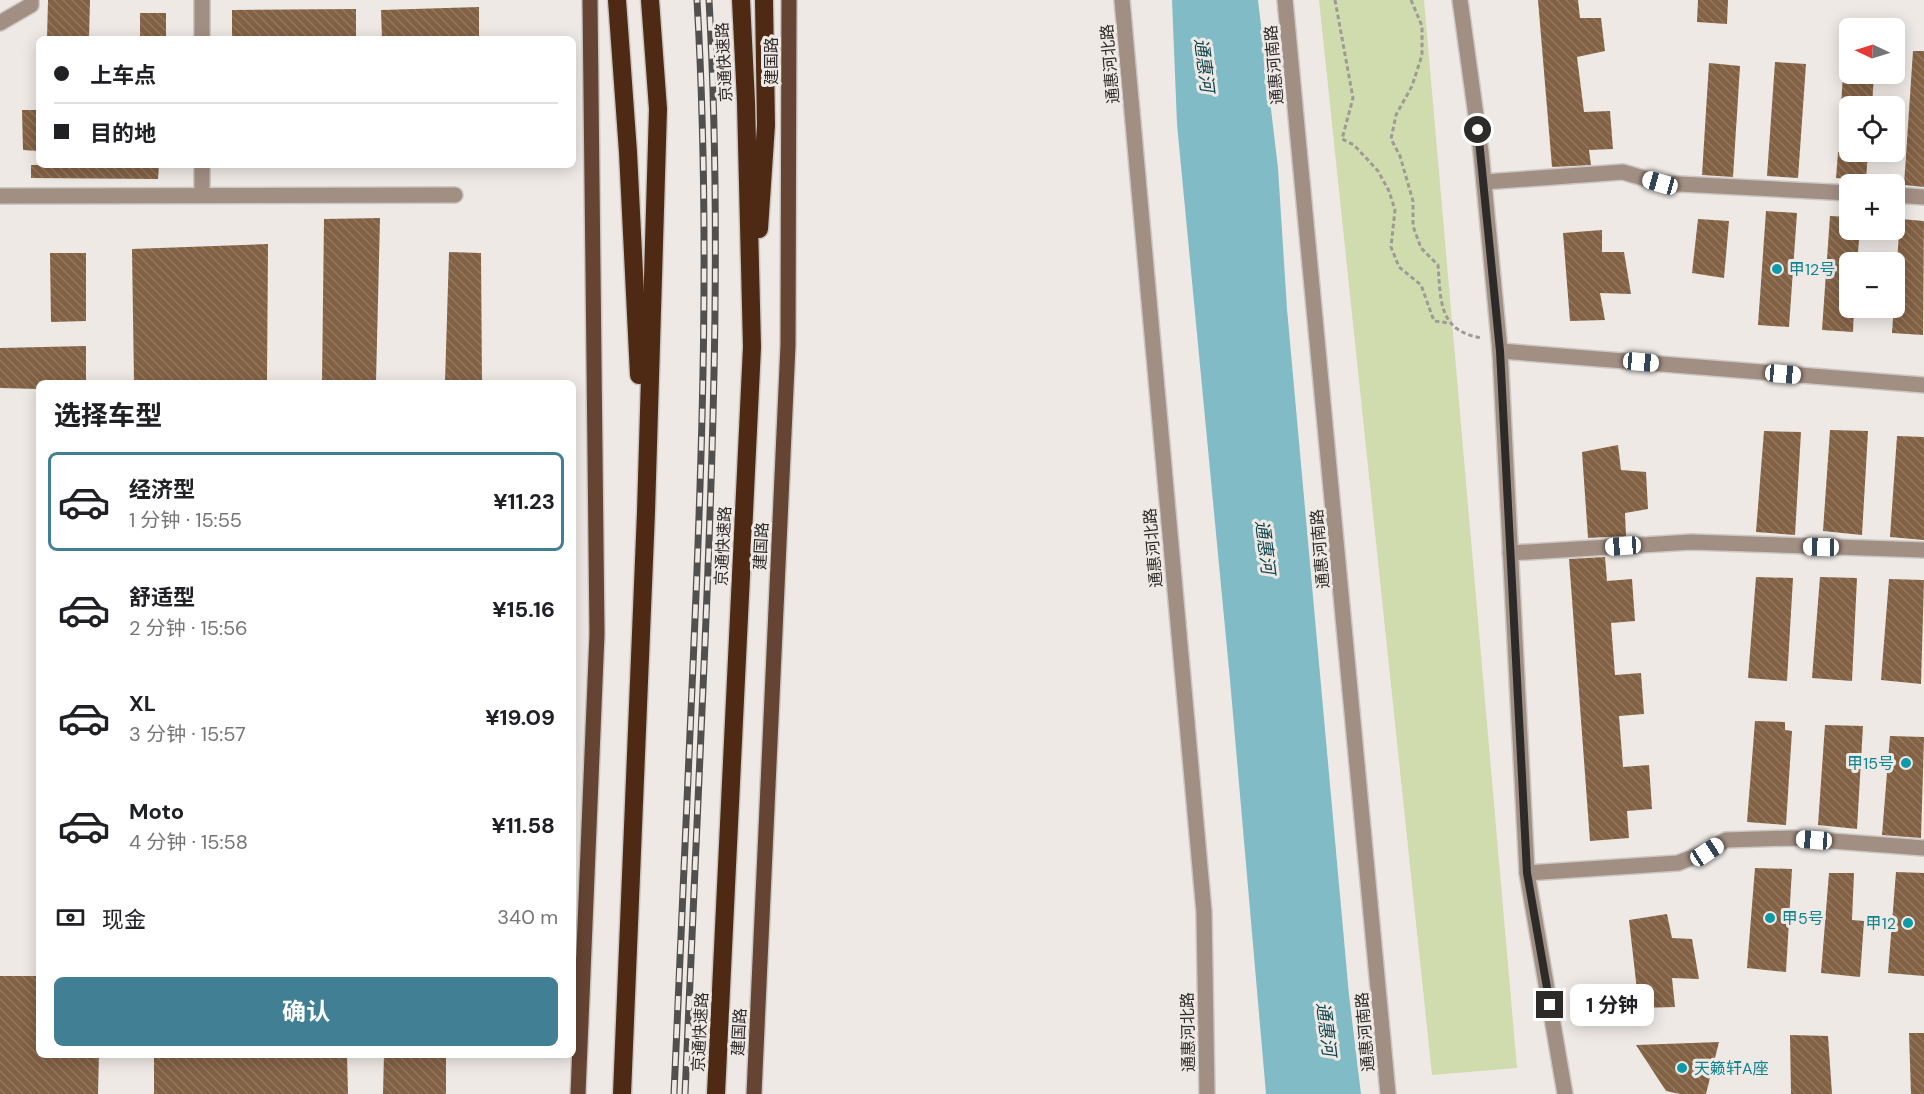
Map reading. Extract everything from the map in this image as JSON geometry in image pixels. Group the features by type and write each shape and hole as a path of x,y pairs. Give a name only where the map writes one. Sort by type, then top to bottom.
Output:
{"highway":[{"path":"616,0 628,152 646,512"},
{"path":"622,1094 646,512 658,109 650,0"},
{"name":"京通快速路","path":"716,1094 752,347 741,0"},
{"path":"752,347 766,125 764,0"}],"main road":[{"path":"578,1094 597,634 590,0"},
{"name":"建国路","path":"754,1094 789,345 789,0"}],"street":[{"path":"0,23 31,5 31,0"},
{"path":"202,0 202,36"},
{"name":"通惠河北路","path":"1122,0 1204,912 1207,1094"},
{"name":"通惠河南路","path":"1285,0 1388,1094"},
{"path":"1460,0 1484,182 1499,345 1527,873 1565,1094"},
{"path":"202,168 202,195"},
{"path":"1484,182 1623,172 1660,183 1839,192"},
{"path":"0,196 455,195"},
{"path":"1905,196 1924,197"},
{"path":"1499,345 1924,385"},
{"path":"1510,553 1691,542 1924,550"},
{"path":"1527,873 1678,863 1707,852 1726,840 1792,838 1924,848"}],"path":[{"path":"1335,0 1353,98 1342,139 1353,145 1378,171 1395,210 1391,247 1399,267 1421,285 1434,321 1449,323 1463,333 1499,345"},
{"path":"1411,0 1422,26 1422,55 1412,86 1396,115 1391,139 1400,156 1413,201 1413,226 1422,248 1438,265 1441,301 1449,323"}],"green space":[{"path":"1319,0 1424,0 1517,1068 1432,1075"}],"water":[{"name":"通惠河","path":"1172,0 1258,0 1278,168 1287,309 1349,995 1361,1094 1266,1094 1230,680 1177,124"}],"building":[{"path":"48,0 90,0 89,36 47,36"},
{"path":"1538,0 1578,0 1580,18 1601,18 1605,51 1577,57 1584,112 1610,111 1613,149 1589,150 1591,165 1552,167"},
{"path":"1698,0 1728,0 1727,24 1697,22"},
{"path":"479,7 479,36 382,36 381,10"},
{"path":"356,9 356,36 232,36 232,10"},
{"path":"140,13 166,13 166,36 140,36"},
{"path":"1913,51 1924,51 1924,187 1905,185"},
{"path":"1775,62 1806,64 1798,178 1767,176"},
{"path":"1709,63 1740,66 1733,177 1702,175"},
{"path":"1842,84 1873,84 1873,96 1842,96"},
{"path":"22,110 36,110 36,151 23,150"},
{"path":"1838,152 1839,162 1867,162 1866,174 1839,174 1839,178 1836,178"},
{"path":"31,165 36,165 36,168 159,168 158,179 31,178"},
{"name":"甲12号","path":"1766,211 1797,213 1789,327 1758,325"},
{"path":"1830,216 1839,216 1839,240 1859,240 1858,252 1839,252 1839,318 1854,318 1853,332 1822,330"},
{"path":"380,218 376,380 322,380 324,219"},
{"path":"1698,219 1729,221 1724,278 1692,273"},
{"path":"1905,219 1924,221 1923,335 1892,333 1893,318 1905,318 1905,252 1898,252 1899,240 1905,240"},
{"path":"1602,230 1602,252 1624,252 1631,294 1600,293 1605,320 1570,321 1563,233"},
{"path":"268,244 267,380 134,380 132,249"},
{"path":"449,252 481,253 482,380 445,380"},
{"path":"50,253 86,253 86,321 51,322"},
{"path":"86,346 86,380 36,380 36,389 0,388 0,348"},
{"path":"1830,430 1868,431 1862,535 1823,531"},
{"path":"1764,431 1801,432 1795,535 1756,532"},
{"path":"1897,436 1924,437 1924,540 1890,537"},
{"path":"1618,445 1621,470 1646,472 1648,509 1625,513 1626,536 1588,538 1582,452"},
{"path":"1605,557 1607,581 1632,579 1635,621 1611,623 1615,675 1641,673 1644,714 1619,716 1623,767 1649,765 1652,809 1627,811 1629,838 1590,841 1569,559"},
{"path":"1756,577 1793,578 1787,681 1748,678"},
{"path":"1820,577 1857,578 1852,681 1812,678"},
{"path":"1889,579 1924,580 1921,684 1881,680"},
{"path":"1755,721 1785,722 1785,730 1792,731 1786,825 1747,822"},
{"path":"1825,725 1863,726 1857,829 1818,825"},
{"name":"甲15号","path":"1890,736 1924,737 1921,838 1882,835"},
{"name":"甲5号","path":"1755,868 1792,869 1786,972 1747,968"},
{"name":"甲12","path":"1896,872 1924,873 1924,976 1888,973"},
{"path":"1829,873 1854,873 1852,920 1864,921 1860,977 1821,973"},
{"path":"1667,914 1672,938 1692,939 1699,979 1672,978 1675,1007 1639,1008 1629,920"},
{"path":"0,976 36,976 36,1058 99,1058 98,1094 0,1094"},
{"path":"1909,1033 1924,1033 1924,1094 1911,1094"},
{"path":"1790,1035 1828,1036 1832,1094 1791,1094"},
{"name":"天籁轩A座","path":"1719,1042 1706,1094 1680,1094 1666,1091 1636,1045"},
{"path":"154,1058 347,1058 348,1094 154,1094"},
{"path":"384,1058 446,1058 446,1094 383,1094"}],"railway":[{"path":"674,1094 697,582 704,332 703,166 697,0"},
{"path":"685,1094 705,643 715,322 715,161 709,0"}],"place":[{"name":"甲12号","path":"1777,269"},
{"name":"甲15号","path":"1906,763"},
{"name":"甲5号","path":"1770,918"},
{"name":"甲12","path":"1908,923"},
{"name":"天籁轩A座","path":"1682,1068"}],"route":[{"path":"1478,130 1500,351 1527,873 1550,1005"}]}
